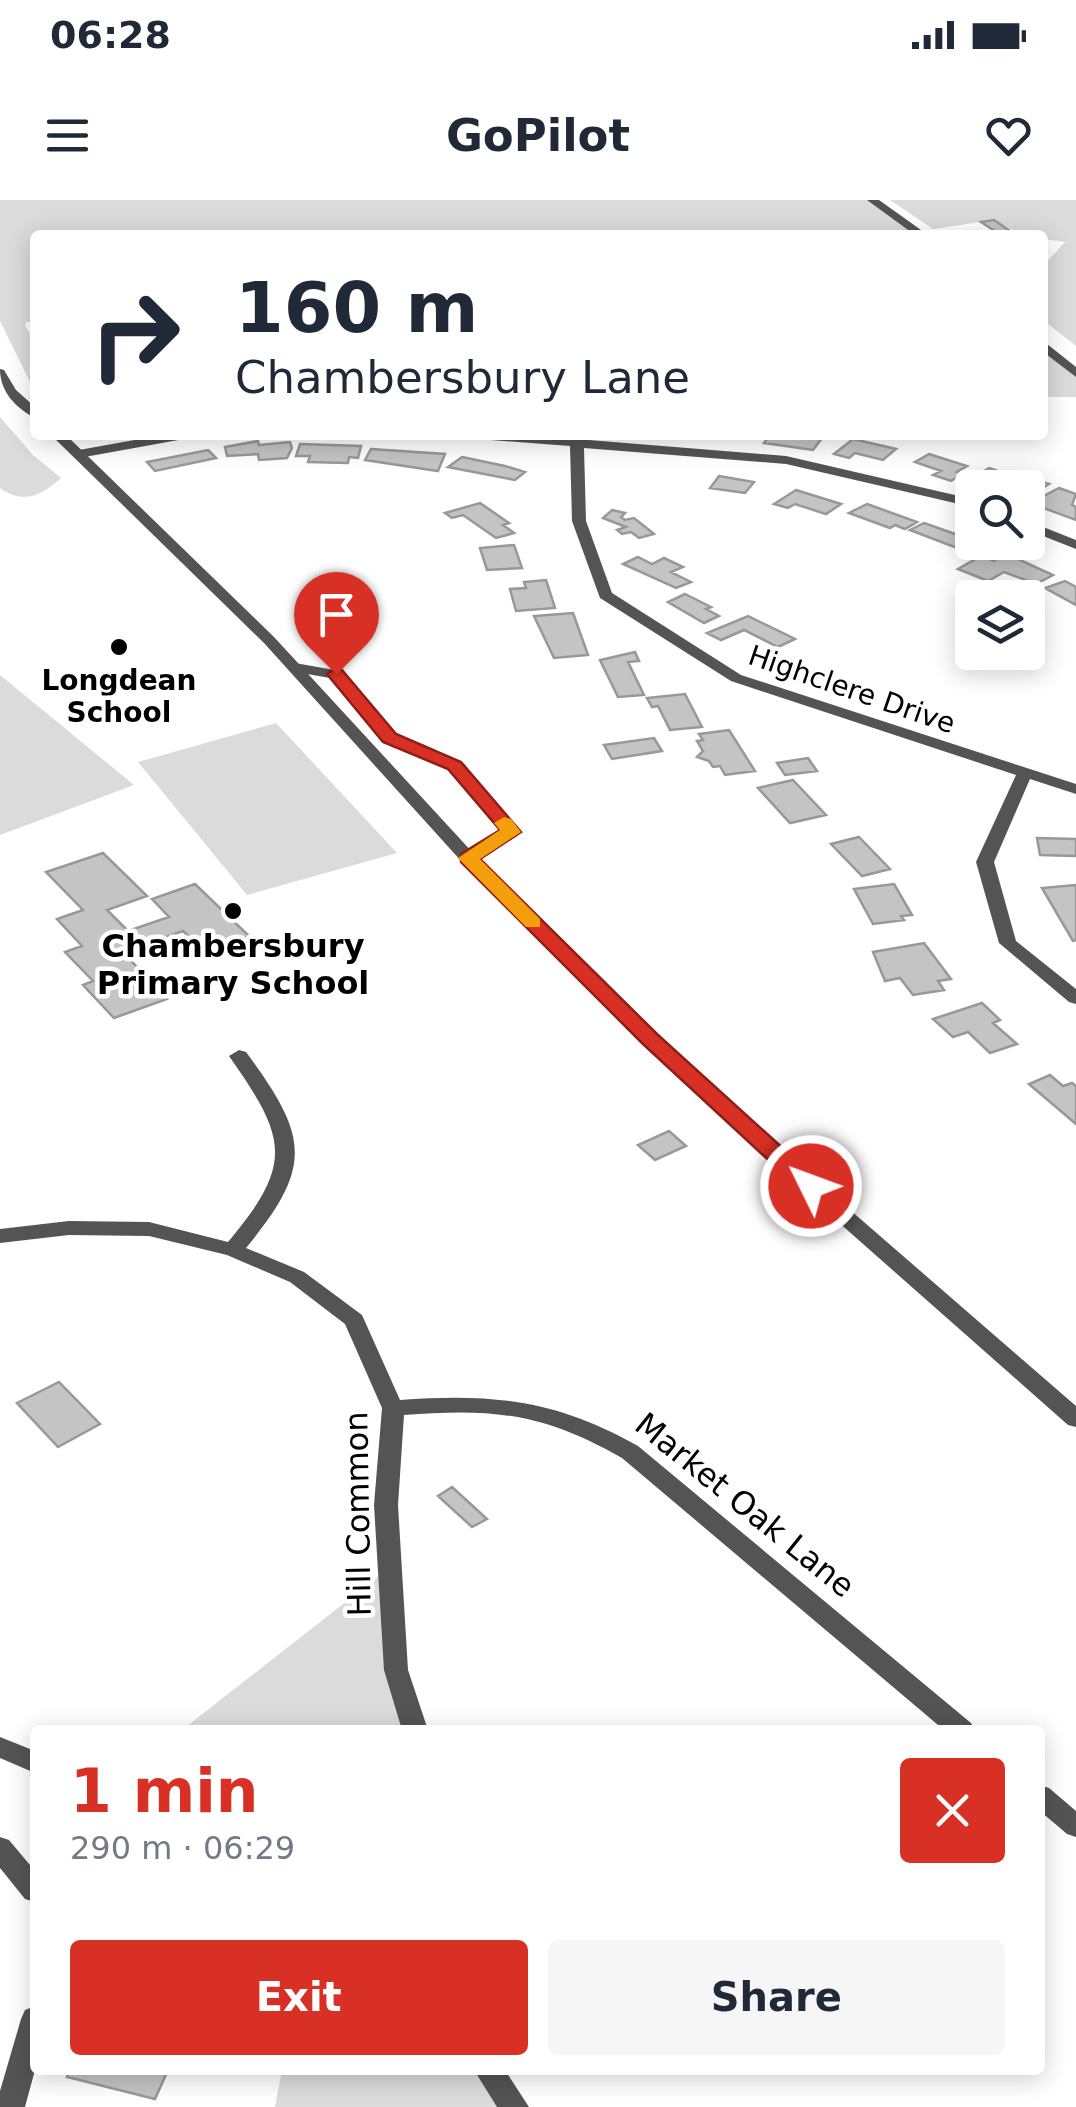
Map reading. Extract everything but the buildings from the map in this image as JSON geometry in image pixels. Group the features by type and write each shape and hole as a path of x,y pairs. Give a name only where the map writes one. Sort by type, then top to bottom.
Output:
{"street":[{"path":"872,200 915,230"},
{"path":"1048,349 1076,373"},
{"path":"0,374 11,392 30,409"},
{"path":"64,440 295,668 468,858 664,1052 1076,1419"},
{"path":"79,454 156,440"},
{"path":"540,440 786,460 955,499"},
{"name":"Highclere Drive","path":"578,443 579,521 605,595 736,678 1076,789"},
{"path":"1045,532 1076,545"},
{"path":"295,668 336,674 389,738 455,766 511,832 468,858"},
{"path":"1024,774 984,862 1008,943 1076,998"},
{"path":"233,1250 255,1226 284,1179 287,1133 272,1100 239,1056"},
{"name":"Hill Common","path":"0,1236 70,1228 149,1229 233,1250 297,1277 354,1320 393,1408 386,1504 396,1670 413,1725"},
{"name":"Market Oak Lane","path":"393,1408 496,1403 544,1411 588,1426 630,1452 956,1725"},
{"path":"0,1747 30,1761"},
{"path":"1045,1800 1076,1826"},
{"path":"0,1848 30,1885"},
{"path":"10,2107 30,2037"},
{"path":"492,2075 514,2107"}],"shaded area":[{"path":"0,200 871,200 912,230 30,230 30,322 25,326 30,334 30,382 0,321"},
{"path":"890,200 1076,200 1076,346 1048,324 1048,261 1065,242 1048,240 1048,230 1013,230 994,220 933,229"},
{"path":"1048,351 1076,377 1076,397 1048,397"},
{"path":"0,417 33,455 61,478 32,496 17,496 0,488"},
{"path":"0,675 134,785 0,835"},
{"path":"276,723 397,853 247,895 138,762"},
{"path":"389,1568 414,1725 188,1725"},
{"path":"281,2075 492,2075 514,2107 275,2107"}],"slow traffic":[{"path":"504,823 511,832 468,858 533,923"}],"place":[{"name":"Longdean School","path":"119,647"},
{"name":"Chambersbury Primary School","path":"233,911"}],"route":[{"path":"336,674 389,738 455,766 511,832 468,858 650,1040 811,1186"}]}
